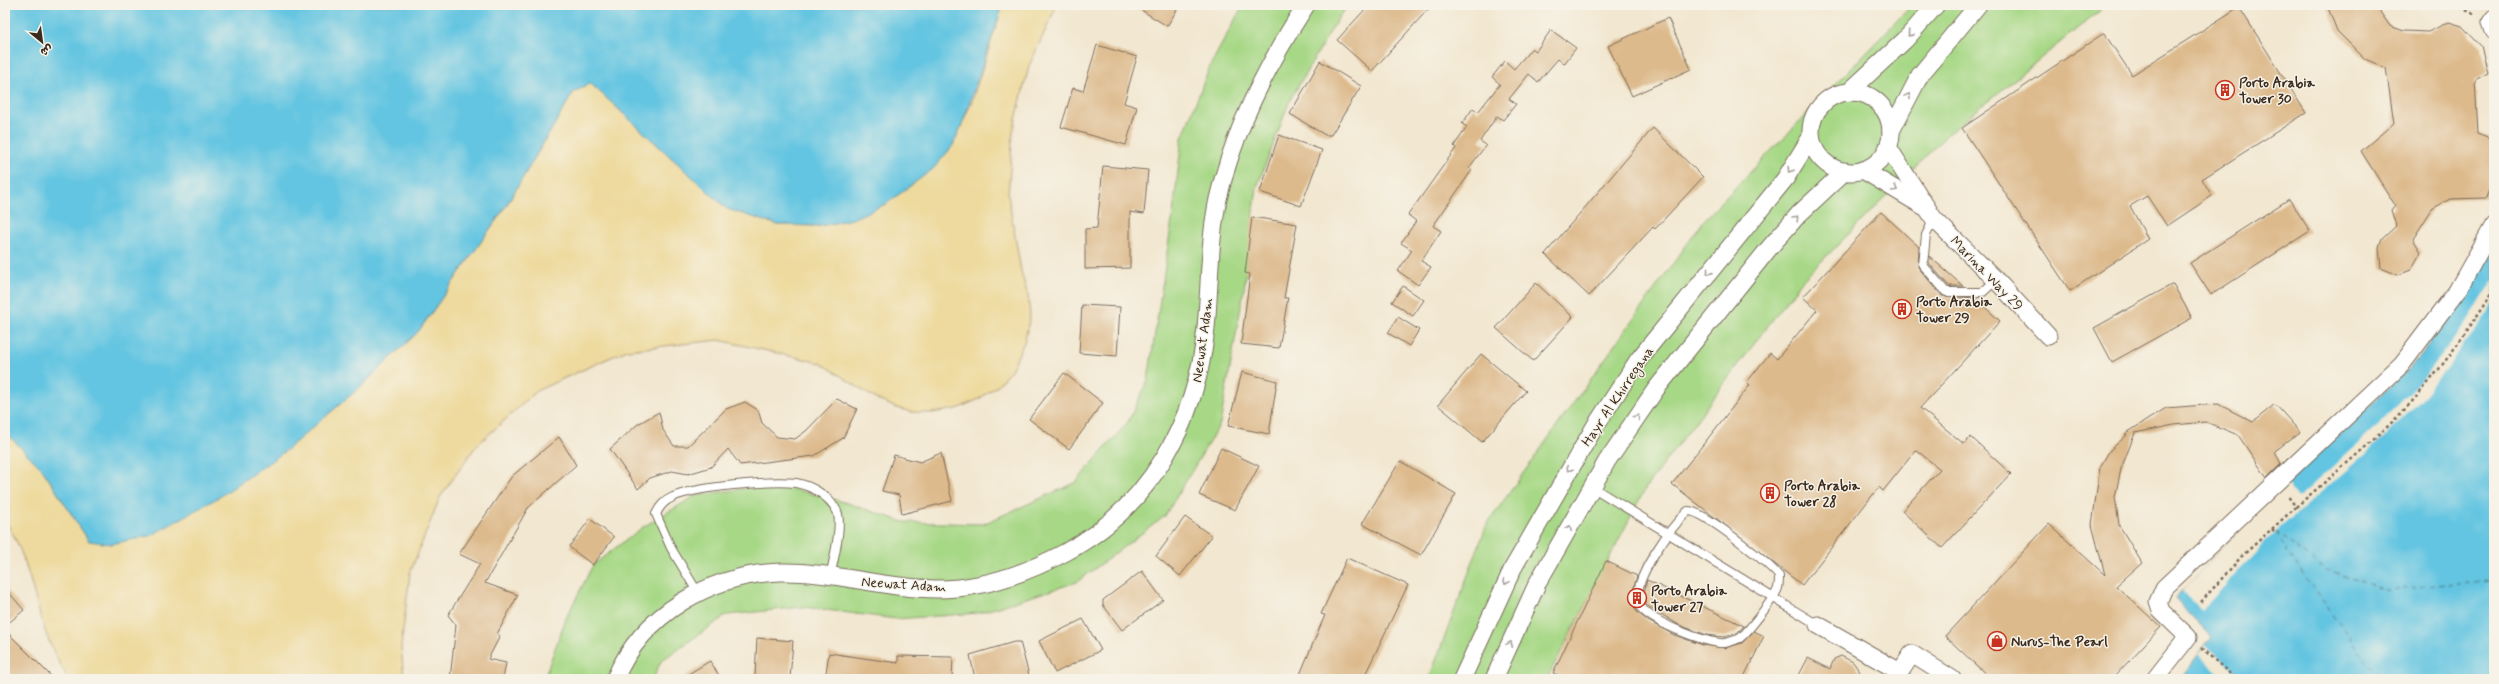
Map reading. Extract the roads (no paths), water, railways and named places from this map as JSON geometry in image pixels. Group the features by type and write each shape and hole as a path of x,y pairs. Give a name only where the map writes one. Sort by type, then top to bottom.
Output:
{"street":[{"name":"Neewat Adam","path":"615,679 620,667 642,635 666,611 698,593 739,577 774,573 830,577 890,586 939,589 980,585 1023,573 1067,552 1102,529 1148,482 1179,433 1197,383 1205,331 1218,200 1250,102 1283,40 1306,5"},
{"path":"1849,92 1905,40 1936,5"},
{"path":"1890,139 1888,116 1879,102 1865,94 1849,92 1836,94 1825,101 1816,112 1811,124 1811,137 1815,150 1822,160 1833,168 1845,171 1863,170 1882,157 1920,75 1978,5"},
{"name":"Hayr Al Khirregana","path":"1462,679 1512,568 1594,428 1639,359 1785,179 1811,137"},
{"name":"Marina Way 29","path":"1890,139 1931,214"},
{"name":"Marina Way 29","path":"1863,170 1931,214 1996,280 2048,336"},
{"name":"Hayr Al Khirregana","path":"1494,679 1537,584 1592,487 1656,389 1724,302 1799,214 1845,171"},
{"path":"2155,679 2188,637 2162,611 2158,602 2159,596 2164,588 2402,364 2457,291 2494,225"},
{"path":"1818,625 1898,676 1912,654 1952,679"}],"lane":[{"path":"1931,214 1926,236 1923,265 1946,292 1983,292 1996,280"},
{"path":"698,593 671,548 656,514 661,505 673,497 692,490 727,486 796,483 825,495 837,512 838,527 830,577"},
{"path":"1592,487 1818,625"},
{"path":"1688,511 1694,511 1770,565 1779,576 1778,588 1772,597 1740,638 1726,642 1705,640 1653,618 1642,611 1638,602 1638,589 1667,533 1688,511"}],"water":[{"path":"5,5 1003,5 962,125 952,147 933,169 886,204 852,219 820,226 778,225 727,209 590,83 573,93 506,206 418,332 358,389 284,452 221,496 150,536 111,544 89,541 42,469 5,432"},
{"path":"2494,244 2494,679 2181,679 2212,637 2175,599 2252,516 2410,368 2462,301"}],"place":[{"name":"Porto Arabia Tower 30","path":"2225,90"},
{"name":"Porto Arabia Tower 29","path":"1902,309"},
{"name":"Porto Arabia Tower 28","path":"1770,493"},
{"name":"Porto Arabia Tower 27","path":"1637,598"},
{"name":"Nurus-The Pearl","path":"1997,641"}]}
